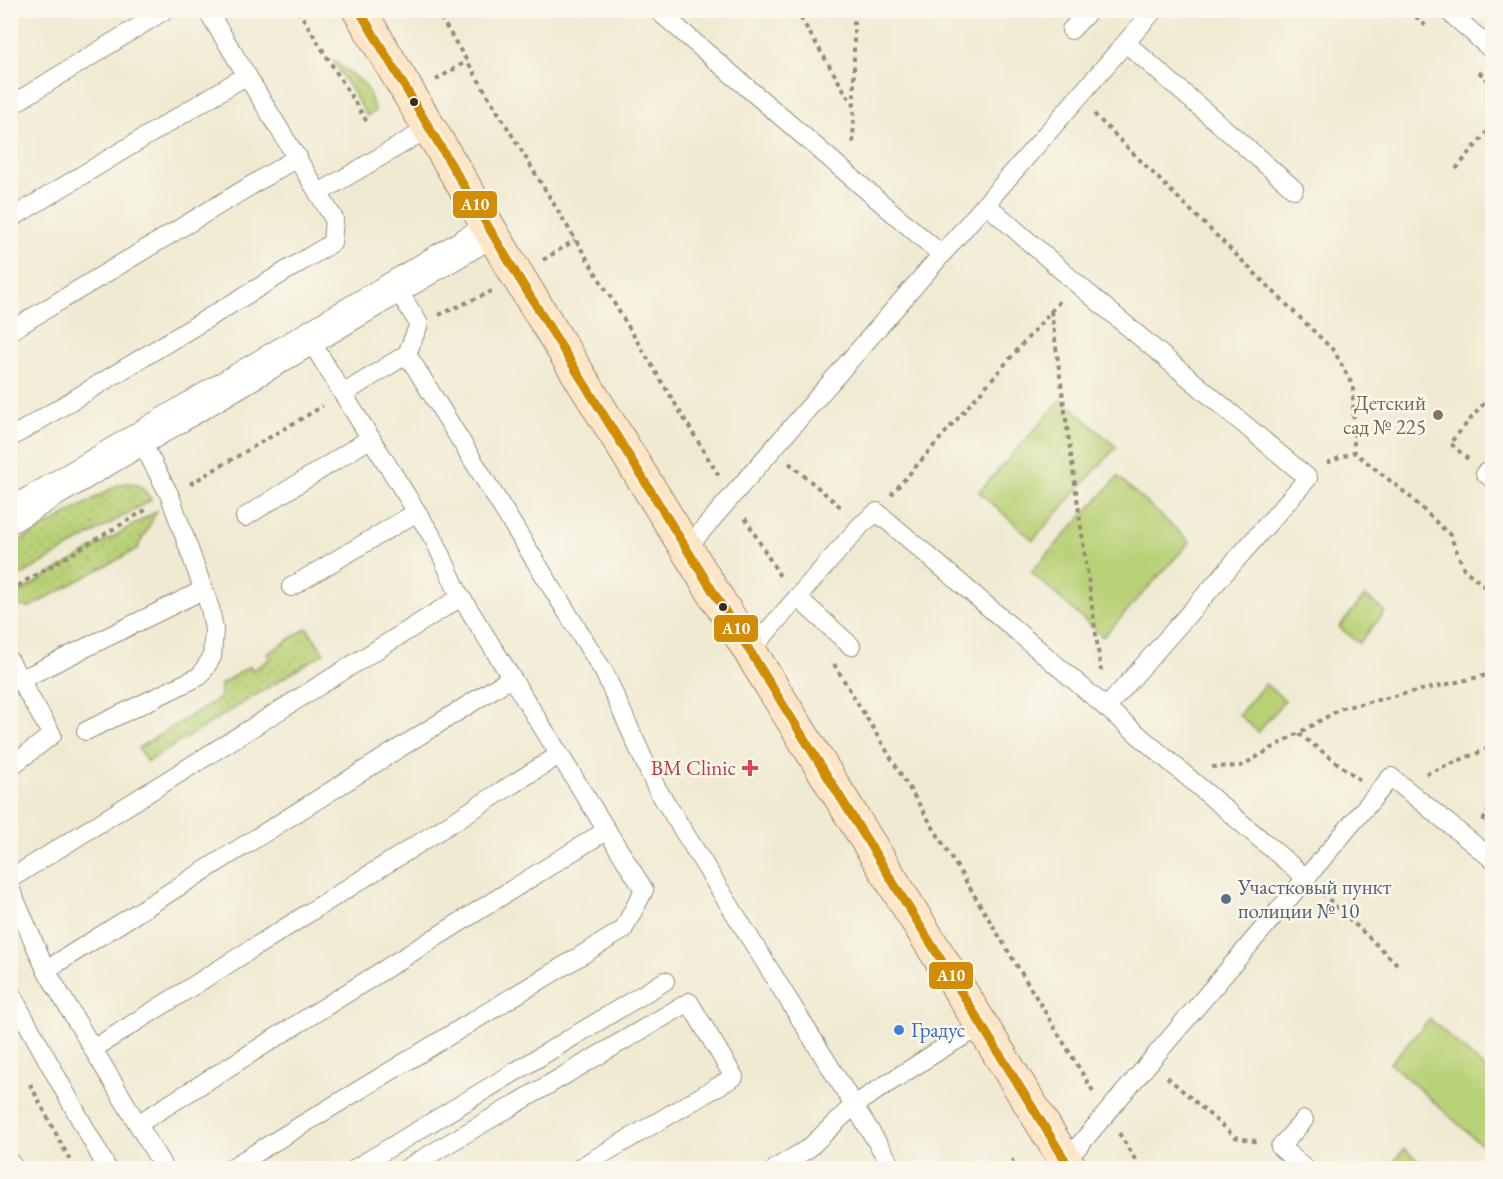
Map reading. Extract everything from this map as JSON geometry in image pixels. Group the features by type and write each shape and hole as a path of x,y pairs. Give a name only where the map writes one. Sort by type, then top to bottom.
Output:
{"street":[{"path":"358,10 490,231 1067,1165"},
{"path":"10,516 490,231"}],"lane":[{"path":"10,106 165,10"},
{"path":"10,438 332,243 334,219 207,10"},
{"path":"657,10 942,255"},
{"path":"1071,30 1090,10"},
{"path":"687,549 1154,10"},
{"path":"1447,10 1492,50"},
{"path":"1126,43 1293,189"},
{"path":"10,219 247,75"},
{"path":"319,192 429,128"},
{"path":"10,331 298,157"},
{"path":"986,204 1076,283 1308,477 1106,708"},
{"path":"344,394 407,354 419,324 396,287"},
{"path":"231,1168 623,930 644,890 461,597 435,541 309,338"},
{"path":"407,354 604,672 657,787 893,1168"},
{"path":"245,518 371,438"},
{"path":"86,731 200,676 212,657 214,628 210,608 170,496 140,439"},
{"path":"291,587 417,512"},
{"path":"750,651 861,525 877,512 1306,878"},
{"path":"20,680 203,590"},
{"path":"10,879 461,597"},
{"path":"797,597 851,646"},
{"path":"10,661 52,735 10,767"},
{"path":"46,970 512,678"},
{"path":"93,1049 559,755"},
{"path":"1067,1165 1391,777 1492,859"},
{"path":"138,1124 607,830"},
{"path":"10,888 46,970 164,1168"},
{"path":"356,1168 664,981"},
{"path":"10,992 107,1168"},
{"path":"407,1168 689,1002 734,1077 579,1168"},
{"path":"776,1168 809,1148 854,1105 982,1026"},
{"path":"1304,1120 1280,1147 1305,1168"},
{"path":"10,1162 14,1168"}],"path":[{"path":"298,10 366,122"},
{"path":"796,10 854,107"},
{"path":"852,177 854,10"},
{"path":"430,84 467,61"},
{"path":"1078,98 1334,351 1353,386 1354,452"},
{"path":"1456,169 1492,126"},
{"path":"537,263 575,240"},
{"path":"877,512 1076,283"},
{"path":"419,324 492,290"},
{"path":"1051,311 1106,708"},
{"path":"1489,476 1450,443 1492,394"},
{"path":"773,449 861,525"},
{"path":"1302,473 1354,452"},
{"path":"1354,452 1408,495 1450,535 1464,569 1492,593"},
{"path":"1175,767 1241,766 1342,708 1492,674"},
{"path":"1299,734 1377,793"},
{"path":"1401,785 1492,747"},
{"path":"1306,878 1397,964"},
{"path":"1151,1062 1235,1137 1280,1147"},
{"path":"26,1077 74,1168"}],"green space":[{"path":"332,59 363,83 368,90 375,111 367,116"},
{"path":"1062,399 1116,447 1033,540 979,492"},
{"path":"1118,477 1190,542 1103,637 1031,572"},
{"path":"126,483 142,487 151,500 11,581 11,546 118,485"},
{"path":"157,511 137,549 28,608 11,604 11,597"},
{"path":"1365,596 1385,612 1359,643 1339,627"},
{"path":"307,628 324,653 147,762 138,748 220,698 221,684 250,666 253,670 270,659 267,654"},
{"path":"1265,684 1285,700 1258,732 1239,715"},
{"path":"1430,1019 1492,1075 1492,1154 1390,1063"},
{"path":"1404,1149 1429,1168 1388,1168"}],"transit line":[{"name":"А10","path":"359,10 517,275 1070,1168"}],"place":[{"name":"Детский сад № 225","path":"1438,415"},
{"name":"BM Clinic","path":"750,768"},
{"name":"Участковый пункт полиции № 10","path":"1226,899"},
{"name":"Градус","path":"899,1030"}]}
